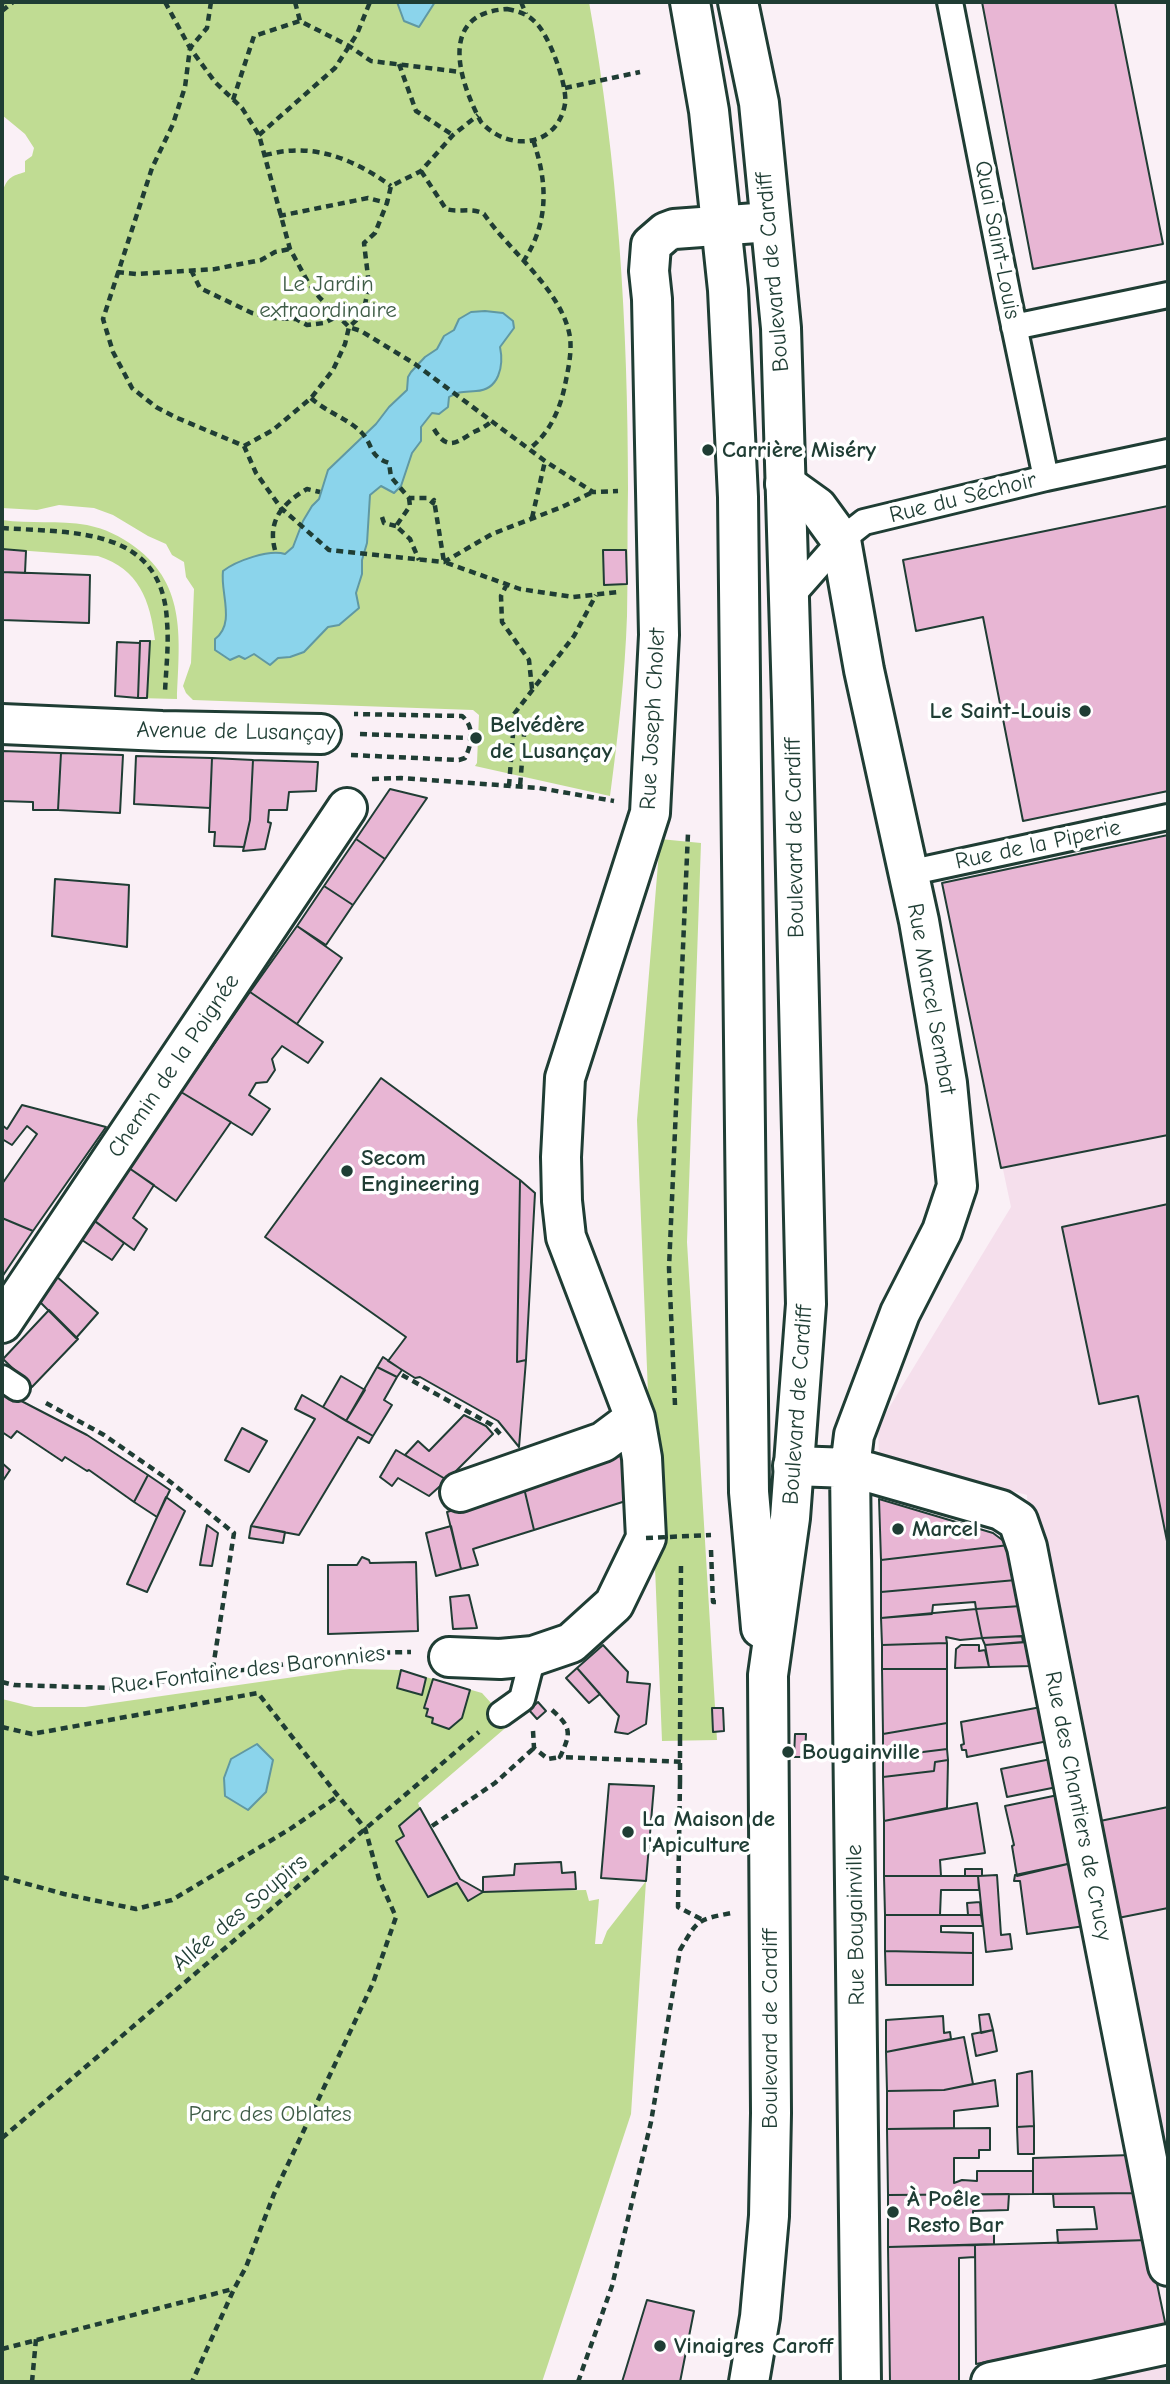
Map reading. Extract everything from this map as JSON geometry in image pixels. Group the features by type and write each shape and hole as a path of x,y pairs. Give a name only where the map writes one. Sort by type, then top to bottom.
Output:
{"street":[{"name":"Boulevard de Cardiff","path":"690,2 709,111 722,225 733,379 740,602 750,1518 757,1600 768,1675 771,2113 769,2216 760,2317 749,2382"},
{"name":"Boulevard de Cardiff","path":"738,2 759,103 781,328 806,1304 790,1518 768,1675"},
{"name":"Rue Joseph Cholet","path":"669,1538 642,1458 635,1419 566,1237 561,1157 565,1078 650,813 659,635 652,299 649,271 651,245 666,232 771,222"},
{"name":"Rue Marcel Sembat","path":"785,484 817,508 841,540 864,670 919,921 947,1083 957,1186 942,1231 896,1325 854,1435 850,1468"},
{"path":"740,602 789,599"},
{"name":"Avenue de Lusançay","path":"2,724 162,730 331,741"},
{"name":"Chemin de la Poignée","path":"2,1323 347,808"},
{"path":"460,1492 603,1443 635,1419"},
{"path":"793,1466 850,1468"},
{"name":"Rue des Chantiers de Crucy","path":"850,1468 1001,1510 1018,1521 1029,1561 1168,2266"},
{"name":"Rue Bougainville","path":"850,1468 861,2382"},
{"path":"449,1657 500,1660 533,1656 571,1643 614,1604 669,1538"},
{"path":"991,2382 1168,2343"}],"lane":[{"name":"Quai Saint-Louis","path":"950,2 1046,478"},
{"path":"1014,327 1168,295"},
{"name":"Rue du Séchoir","path":"789,599 841,540 864,522 1168,452"},
{"name":"Rue de la Piperie","path":"908,873 1168,817"},
{"path":"500,1714 522,1699 533,1656"}],"path":[{"path":"2,11 13,2"},
{"path":"165,2 190,48 215,82 242,108 259,135 279,216 290,248 309,284 349,327 362,331 415,365 545,461 593,492"},
{"path":"211,2 207,27 190,48 185,87 173,124 152,168 103,319 117,360 132,388 156,407 175,417 244,446 256,473 281,508 329,551 444,562 520,589 573,597 627,591"},
{"path":"295,2 300,21"},
{"path":"259,135 335,68 357,34 370,2"},
{"path":"521,2 527,15 541,28 546,38 565,88 565,105 559,120 548,132 533,140 517,142 488,130 478,115 458,62 460,41 470,24 478,17 507,9 527,15"},
{"path":"233,100 254,36 300,21 349,46 371,61 461,72"},
{"path":"400,64 416,111 453,135"},
{"path":"565,88 640,72"},
{"path":"391,186 421,171 453,135 478,115"},
{"path":"523,262 538,234 544,204 541,161 533,140"},
{"path":"265,155 283,150 346,159 372,172 391,186"},
{"path":"421,171 442,206 450,210 471,209 484,215 555,301 562,315 570,346 569,367 560,405 549,428 529,449"},
{"path":"244,446 273,430 311,398 333,370 345,344 349,327 362,314 369,285 363,243 375,233 391,186"},
{"path":"279,216 368,198 387,203"},
{"path":"117,272 136,274 215,269 261,260 290,248"},
{"path":"191,270 200,288 252,313 273,318 296,319 307,326 324,323 337,316"},
{"path":"311,398 363,434 370,451 380,460 390,463 391,477 409,498 410,506 396,526"},
{"path":"434,429 448,443 455,443 483,429 492,421"},
{"path":"531,519 545,461"},
{"path":"275,550 272,541 274,524 281,508 307,489 320,492"},
{"path":"444,562 492,534 593,492 628,491"},
{"path":"409,498 427,498 433,503 434,500 444,562"},
{"path":"382,517 384,523 396,526 410,539 419,560"},
{"path":"2,528 100,536 128,548 151,569 165,601 167,621 162,730"},
{"path":"507,584 501,596 502,622 529,660 533,690"},
{"path":"514,714 574,636 596,594"},
{"path":"331,713 461,716 467,720 471,738 465,758 459,760 331,741 331,713"},
{"path":"509,786 514,721 525,722 520,787"},
{"path":"360,735 471,738"},
{"name":"Avenue de Lusançay","path":"331,741 471,738"},
{"path":"382,778 545,789 603,800"},
{"path":"675,1406 669,1268 688,831"},
{"path":"402,1375 492,1425 502,1437"},
{"path":"9,1383 104,1435 163,1476 234,1533 212,1674"},
{"path":"669,1538 711,1535 713,1598"},
{"path":"681,1559 678,1907 701,1919"},
{"name":"Rue Fontaine des Baronnies","path":"2,1682 14,1685 114,1688 365,1653 412,1652 449,1657"},
{"path":"2,1727 32,1734 258,1693 365,1828 379,1879 396,1917 373,1983 274,2194 246,2267 192,2382"},
{"path":"551,1702 553,1711 565,1720 569,1737 560,1757"},
{"path":"541,1717 553,1711"},
{"name":"Allée des Soupirs","path":"2,2138 500,1714"},
{"path":"537,1725 532,1732 534,1748 548,1759 560,1757 685,1762"},
{"path":"432,1826 495,1783 534,1748"},
{"path":"2,1877 64,1894 136,1909 172,1900 290,1829 338,1796"},
{"path":"578,2382 612,2286 651,2122 680,1950 701,1919 769,1905"},
{"path":"2,2349 234,2289"},
{"path":"32,2382 36,2339"}],"shaded area":[{"path":"1168,835 1168,2232 1028,1532 1027,1495 879,1456 878,1426 1011,1207 942,883"},
{"path":"1168,2350 1168,2382 1013,2382"}],"green space":[{"name":"Le Jardin extraordinaire","path":"2,2 589,2 614,183 626,367 627,616 621,706 610,796 475,766 479,715 473,710 193,700 183,686 191,663 194,589 186,577 184,562 172,555 166,544 113,515 94,508 59,505 37,510 2,508 3,190 11,178 25,172 25,161 32,156 34,148 25,134 2,115"},
{"path":"2,520 87,525 124,539 152,562 164,579 177,616 177,699 138,698 140,641 155,640 146,599 133,578 124,569 98,556 2,549"},
{"path":"660,839 701,843 687,1242 717,1740 662,1741 637,1120"},
{"name":"Parc des Oblates","path":"350,1669 401,1670 482,1693 510,1724 418,1803 420,1808 399,1826 404,1836 396,1842 427,1897 457,1883 468,1901 483,1892 586,1890 589,1901 599,1899 595,1944 602,1944 607,1931 646,1881 631,2114 542,2382 2,2382 2,1699 34,1707 85,1707"}],"water":[{"path":"397,2 435,2 419,27 404,21"},
{"path":"471,312 503,313 513,321 514,328 500,347 498,376 495,382 484,390 449,397 448,407 439,414 432,413 421,427 421,441 412,453 401,486 394,493 381,486 370,495 367,543 356,593 359,608 339,625 328,627 304,652 278,658 270,665 254,654 245,659 239,656 230,660 215,650 215,639 225,625 226,616 223,571 253,557 270,553 285,554 293,547 303,521 319,499 328,470 407,390 411,372 437,349 444,336 454,330 459,319"},
{"path":"257,1744 273,1760 266,1792 248,1810 225,1796 224,1778 231,1759"}],"building":[{"path":"982,2 1115,2 1163,244 1033,269"},
{"name":"Le Saint-Louis","path":"1168,506 1168,791 1023,821 983,617 916,631 903,560"},
{"path":"2,549 26,551 25,573 2,572"},
{"path":"603,550 626,550 627,584 604,585"},
{"path":"2,572 90,575 89,623 2,620"},
{"path":"140,641 150,641 147,698 138,698"},
{"path":"117,642 140,643 138,698 115,696"},
{"path":"2,751 61,753 58,810 33,810 33,802 2,801"},
{"path":"61,753 123,755 120,813 58,810"},
{"path":"136,756 212,758 210,808 134,804"},
{"path":"212,758 253,760 250,820 244,847 214,846 215,832 209,832"},
{"path":"253,760 318,762 316,791 289,792 287,810 269,810 268,822 271,823 265,849 243,851 250,820"},
{"path":"390,789 427,798 385,859 356,839"},
{"path":"1168,835 1168,1135 1001,1168 942,883"},
{"path":"356,839 385,859 353,905 324,886"},
{"path":"55,879 129,885 127,947 52,936"},
{"path":"324,886 353,905 326,945 297,926"},
{"path":"297,926 342,958 297,1024 250,992"},
{"path":"250,992 323,1042 308,1063 282,1046 272,1059 275,1070 267,1082 256,1083 249,1095 270,1109 252,1135 181,1092"},
{"path":"381,1078 520,1180 517,1362 526,1360 519,1447 498,1421 388,1361 406,1337 265,1237"},
{"path":"181,1092 231,1122 176,1201 129,1168"},
{"path":"22,1105 106,1127 33,1231 2,1218 2,1184 37,1134 27,1126 12,1145 2,1139 2,1125 7,1129"},
{"path":"129,1168 154,1185 133,1218 147,1229 134,1250 93,1220"},
{"path":"520,1180 535,1193 526,1360 517,1362"},
{"path":"1168,1204 1168,1546 1138,1396 1099,1404 1062,1227"},
{"path":"2,1218 33,1231 2,1277"},
{"path":"95,1221 124,1243 112,1260 82,1240"},
{"path":"56,1276 98,1313 76,1338 37,1299"},
{"path":"49,1310 78,1339 32,1387 3,1359"},
{"path":"383,1357 402,1370 397,1377 377,1367"},
{"path":"377,1367 397,1377 384,1400 392,1405 373,1436 346,1421"},
{"path":"341,1376 365,1390 346,1421 323,1407"},
{"path":"2,1391 87,1435 148,1475 134,1502 89,1470 65,1457 62,1461 17,1431 11,1438 2,1432"},
{"path":"302,1395 373,1436 369,1443 358,1437 299,1535 251,1526 315,1419 295,1409"},
{"path":"464,1415 486,1426 493,1434 447,1480 405,1455 418,1441 429,1451"},
{"path":"242,1428 267,1441 249,1472 225,1460"},
{"path":"396,1450 447,1480 429,1496 398,1478 392,1486 380,1477"},
{"path":"628,1453 632,1499 534,1530 524,1488"},
{"path":"2,1463 10,1470 2,1482"},
{"path":"148,1475 170,1490 157,1517 134,1502"},
{"path":"524,1488 534,1530 473,1549 478,1565 461,1569 447,1512"},
{"path":"166,1497 185,1511 147,1592 127,1584"},
{"path":"879,1499 993,1533 1009,1545 881,1560"},
{"path":"207,1525 218,1533 212,1566 200,1565"},
{"path":"251,1526 285,1532 283,1543 249,1538"},
{"path":"451,1526 461,1569 436,1576 426,1533"},
{"path":"1009,1545 1016,1580 881,1592 881,1560"},
{"path":"362,1557 370,1563 416,1562 418,1631 328,1634 328,1565 357,1565"},
{"path":"1016,1580 1021,1606 976,1609 975,1602 933,1605 932,1614 881,1618 881,1592"},
{"path":"469,1595 477,1628 453,1629 450,1597"},
{"path":"1021,1606 1027,1636 982,1638 976,1609"},
{"path":"976,1609 982,1638 960,1640 946,1637 947,1643 882,1645 881,1618"},
{"path":"1022,1636 1023,1642 985,1645 982,1638"},
{"path":"1028,1642 1033,1666 989,1667 985,1645"},
{"path":"947,1643 947,1669 882,1669 882,1645"},
{"path":"603,1645 628,1672 627,1682 650,1684 646,1724 628,1734 615,1732 619,1716 577,1668"},
{"path":"961,1645 979,1645 979,1651 985,1650 989,1667 955,1668 956,1649"},
{"path":"577,1668 600,1694 589,1703 566,1678"},
{"path":"882,1669 947,1669 947,1723 883,1734"},
{"path":"401,1670 426,1678 422,1695 397,1688"},
{"path":"433,1679 470,1690 462,1718 449,1729 432,1723 433,1718 426,1716 428,1709 424,1708"},
{"path":"538,1702 546,1711 537,1719 529,1710"},
{"path":"1041,1707 1048,1741 967,1757 966,1750 962,1750 961,1745 964,1744 961,1722"},
{"path":"712,1708 723,1708 724,1731 713,1732"},
{"path":"947,1723 947,1749 883,1757 883,1734"},
{"path":"795,1734 806,1734 805,1757 794,1757"},
{"path":"947,1749 948,1760 935,1762 934,1771 883,1777 883,1757"},
{"path":"1051,1759 1057,1787 1007,1797 1001,1769"},
{"path":"948,1760 947,1808 884,1821 883,1777 934,1771 935,1762"},
{"name":"La Maison de l'Apiculture","path":"609,1784 654,1786 646,1881 601,1878"},
{"path":"1058,1795 1072,1863 1017,1876 1014,1845 1005,1806"},
{"path":"977,1803 985,1853 940,1860 941,1876 884,1876 884,1821"},
{"path":"1168,1807 1168,1908 1118,1918 1100,1821"},
{"path":"420,1808 460,1879 483,1892 468,1901 457,1883 428,1897 396,1841 404,1836 399,1826"},
{"path":"561,1862 562,1873 575,1872 576,1889 483,1892 483,1877 514,1875 515,1864"},
{"path":"1072,1863 1085,1926 1027,1934 1020,1881 1014,1881 1015,1875"},
{"path":"965,1869 982,1869 982,1876 965,1876"},
{"path":"997,1875 1001,1935 1010,1934 1012,1949 986,1952 978,1876"},
{"path":"884,1876 978,1876 979,1890 941,1890 940,1915 885,1915"},
{"path":"980,1902 981,1915 968,1915 967,1903"},
{"path":"885,1915 981,1915 983,1926 941,1926 941,1932 973,1933 973,1953 885,1951"},
{"path":"885,1951 973,1953 973,1985 886,1985"},
{"path":"989,2014 993,2030 981,2033 979,2015"},
{"path":"943,2016 944,2033 950,2032 951,2039 886,2052 886,2020"},
{"path":"993,2030 997,2051 976,2056 972,2034"},
{"path":"964,2037 973,2084 944,2090 887,2091 886,2052"},
{"path":"1032,2071 1034,2126 1017,2127 1017,2074"},
{"path":"995,2080 998,2106 954,2111 954,2128 887,2129 887,2091 944,2090"},
{"path":"1034,2126 1034,2154 1018,2154 1017,2127"},
{"path":"990,2128 990,2150 979,2150 979,2158 954,2158 954,2183 962,2180 977,2181 977,2171 1033,2171 1033,2194 888,2195 887,2129"},
{"path":"1132,2155 1139,2193 1033,2194 1033,2158"},
{"path":"1139,2193 1148,2240 1058,2243 1057,2230 1097,2229 1094,2207 1054,2207 1053,2194"},
{"path":"1009,2194 1008,2210 973,2211 973,2226 994,2225 994,2244 888,2247 888,2195"},
{"path":"1148,2240 1166,2327 976,2364 975,2245"},
{"path":"975,2245 975,2257 959,2258 959,2382 890,2382 888,2247"},
{"name":"Vinaigres Caroff","path":"647,2300 694,2311 680,2382 622,2382"}],"place":[{"name":"Carrière Miséry","path":"708,450"},
{"name":"Le Saint-Louis","path":"1085,711"},
{"name":"Belvédère de Lusançay","path":"476,738"},
{"name":"Secom Engineering","path":"347,1171"},
{"name":"Marcel","path":"898,1529"},
{"name":"Bougainville","path":"788,1752"},
{"name":"La Maison de l'Apiculture","path":"628,1832"},
{"name":"À Poêle Resto Bar","path":"893,2212"},
{"name":"Vinaigres Caroff","path":"660,2346"}]}
